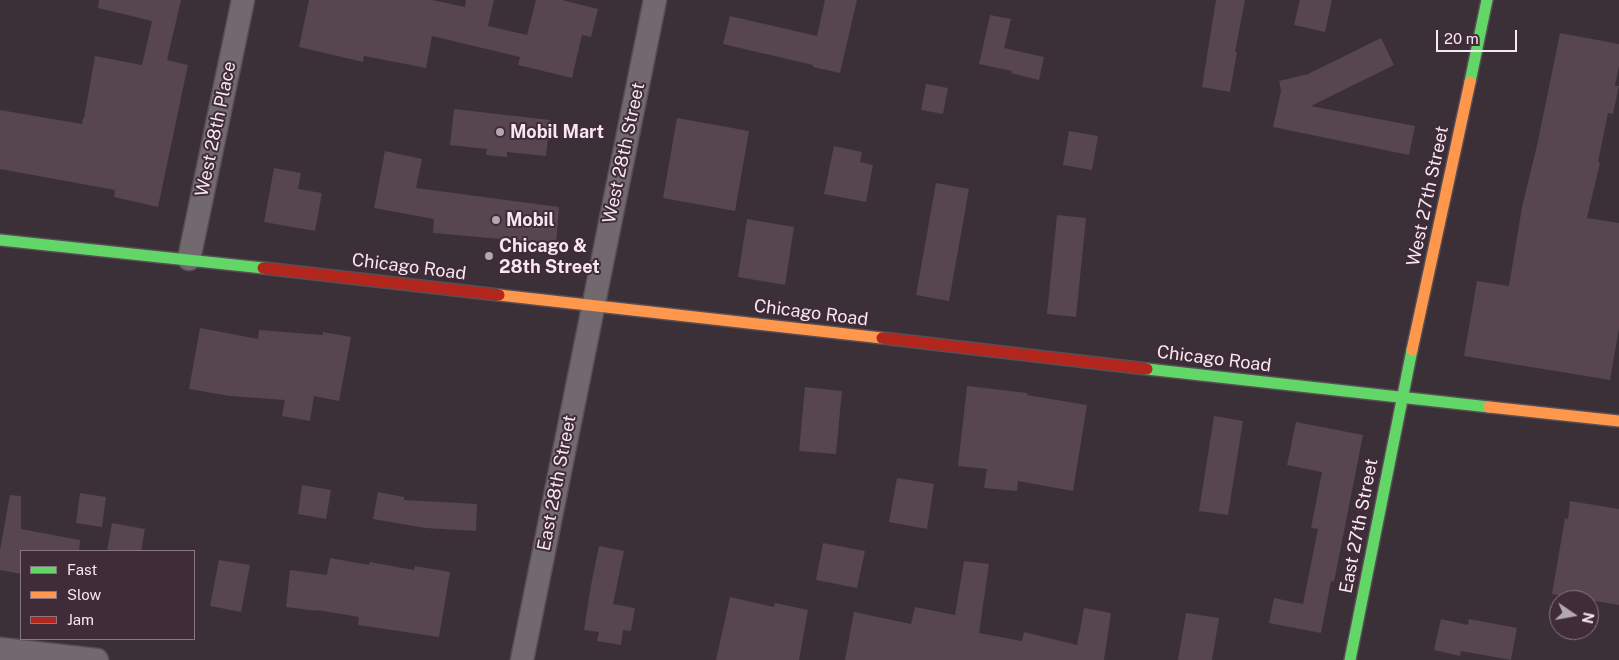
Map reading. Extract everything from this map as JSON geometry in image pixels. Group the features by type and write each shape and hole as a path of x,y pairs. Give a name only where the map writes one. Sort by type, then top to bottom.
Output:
{"main road":[{"name":"West 27th Street","path":"1402,398 1487,0"},
{"name":"Chicago Road","path":"0,240 189,259 1402,398 1619,420"},
{"name":"East 27th Street","path":"1350,660 1402,398"}],"street":[{"name":"West 28th Place","path":"189,259 243,0"},
{"name":"West 28th Street","path":"592,305 655,0"},
{"name":"East 28th Street","path":"522,660 592,305"},
{"path":"0,649 97,660"}],"building":[{"path":"99,0 181,0 167,60 188,65 158,207 114,197 115,190 0,169 0,110 82,124 95,56 142,65 152,21 98,8"},
{"path":"309,0 432,0 465,7 466,0 494,0 488,26 527,35 536,0 562,0 598,9 591,37 582,35 572,78 518,65 520,57 432,36 426,68 364,56 363,62 299,47"},
{"path":"825,0 857,0 840,73 723,44 730,16 817,36"},
{"path":"1216,0 1245,0 1235,52 1237,52 1230,92 1202,87"},
{"path":"1300,0 1332,0 1325,32 1294,25"},
{"path":"990,15 1011,19 1004,48 1044,57 1039,80 1011,73 1012,71 979,64"},
{"path":"1560,33 1619,44 1619,66 1615,86 1619,86 1613,114 1608,113 1598,162 1600,163 1587,218 1619,223 1619,328 1610,380 1464,356 1477,281 1509,286 1522,207 1538,141"},
{"path":"1381,38 1394,65 1311,106 1415,126 1409,155 1273,127 1281,91 1279,81 1308,74"},
{"path":"926,84 948,88 943,114 921,110"},
{"name":"Mobil Mart","path":"454,109 550,120 546,156 507,152 507,157 486,155 487,149 450,145"},
{"path":"677,118 749,131 735,211 663,198"},
{"path":"1069,131 1098,136 1092,170 1063,165"},
{"path":"834,146 862,152 860,162 873,165 866,202 824,194"},
{"name":"Mobil","path":"385,151 422,159 416,188 559,207 556,244 433,233 434,219 374,208"},
{"path":"274,168 301,173 298,189 322,193 315,231 264,222"},
{"path":"936,183 969,189 949,301 916,295"},
{"path":"1057,215 1086,218 1076,317 1047,314"},
{"path":"747,219 794,227 785,285 738,277"},
{"path":"200,328 258,339 259,330 323,335 323,332 351,337 339,401 314,396 310,421 282,416 285,400 230,396 189,389"},
{"path":"967,386 1028,393 1027,395 1087,405 1073,491 1018,481 1017,491 984,488 987,469 958,466"},
{"path":"805,387 842,391 836,454 799,451"},
{"path":"1214,416 1243,421 1228,515 1199,511"},
{"path":"1296,422 1363,435 1334,582 1331,581 1321,633 1269,623 1274,598 1303,604 1318,529 1311,528 1322,472 1287,465"},
{"path":"897,478 934,484 927,529 889,522"},
{"path":"302,485 331,490 326,519 298,514"},
{"path":"378,492 404,497 404,500 477,504 476,531 425,528 373,519"},
{"path":"80,493 106,497 102,527 76,523"},
{"path":"10,495 21,496 21,529 80,540 79,550 20,550 20,574 0,570 0,550"},
{"path":"1570,501 1619,509 1619,605 1599,602 1599,590 1553,590 1565,518 1568,519"},
{"path":"112,523 145,529 141,550 107,550"},
{"path":"823,543 865,551 857,588 816,580"},
{"path":"599,546 624,551 613,604 635,608 631,631 623,630 621,645 597,641 599,632 584,630"},
{"path":"330,558 369,565 370,562 414,570 415,566 450,572 439,637 358,625 359,617 286,607 290,570 327,575"},
{"path":"219,560 250,565 241,612 210,606"},
{"path":"964,561 989,564 979,633 1022,641 1024,632 1077,645 1084,608 1111,613 1104,660 845,660 854,612 911,624 915,607 955,615"},
{"path":"730,597 774,607 775,603 808,610 799,660 716,660"},
{"path":"1186,613 1219,618 1212,660 1178,660"},
{"path":"1441,619 1468,625 1469,619 1517,628 1511,660 1461,651 1460,656 1434,650"}],"traffic: fast":[{"path":"1470,82 1487,0"},
{"path":"0,240 263,268"},
{"path":"1350,660 1412,350"},
{"path":"1147,369 1489,407"}],"traffic: slow":[{"path":"1412,350 1470,82"},
{"path":"499,295 882,338"},
{"path":"1489,407 1619,421"}],"traffic: jam":[{"path":"263,268 499,295"},
{"path":"882,338 1147,369"}],"place":[{"name":"Mobil Mart","path":"500,132"},
{"name":"Mobil","path":"496,220"},
{"name":"Chicago & 28th Street","path":"489,256"}]}
